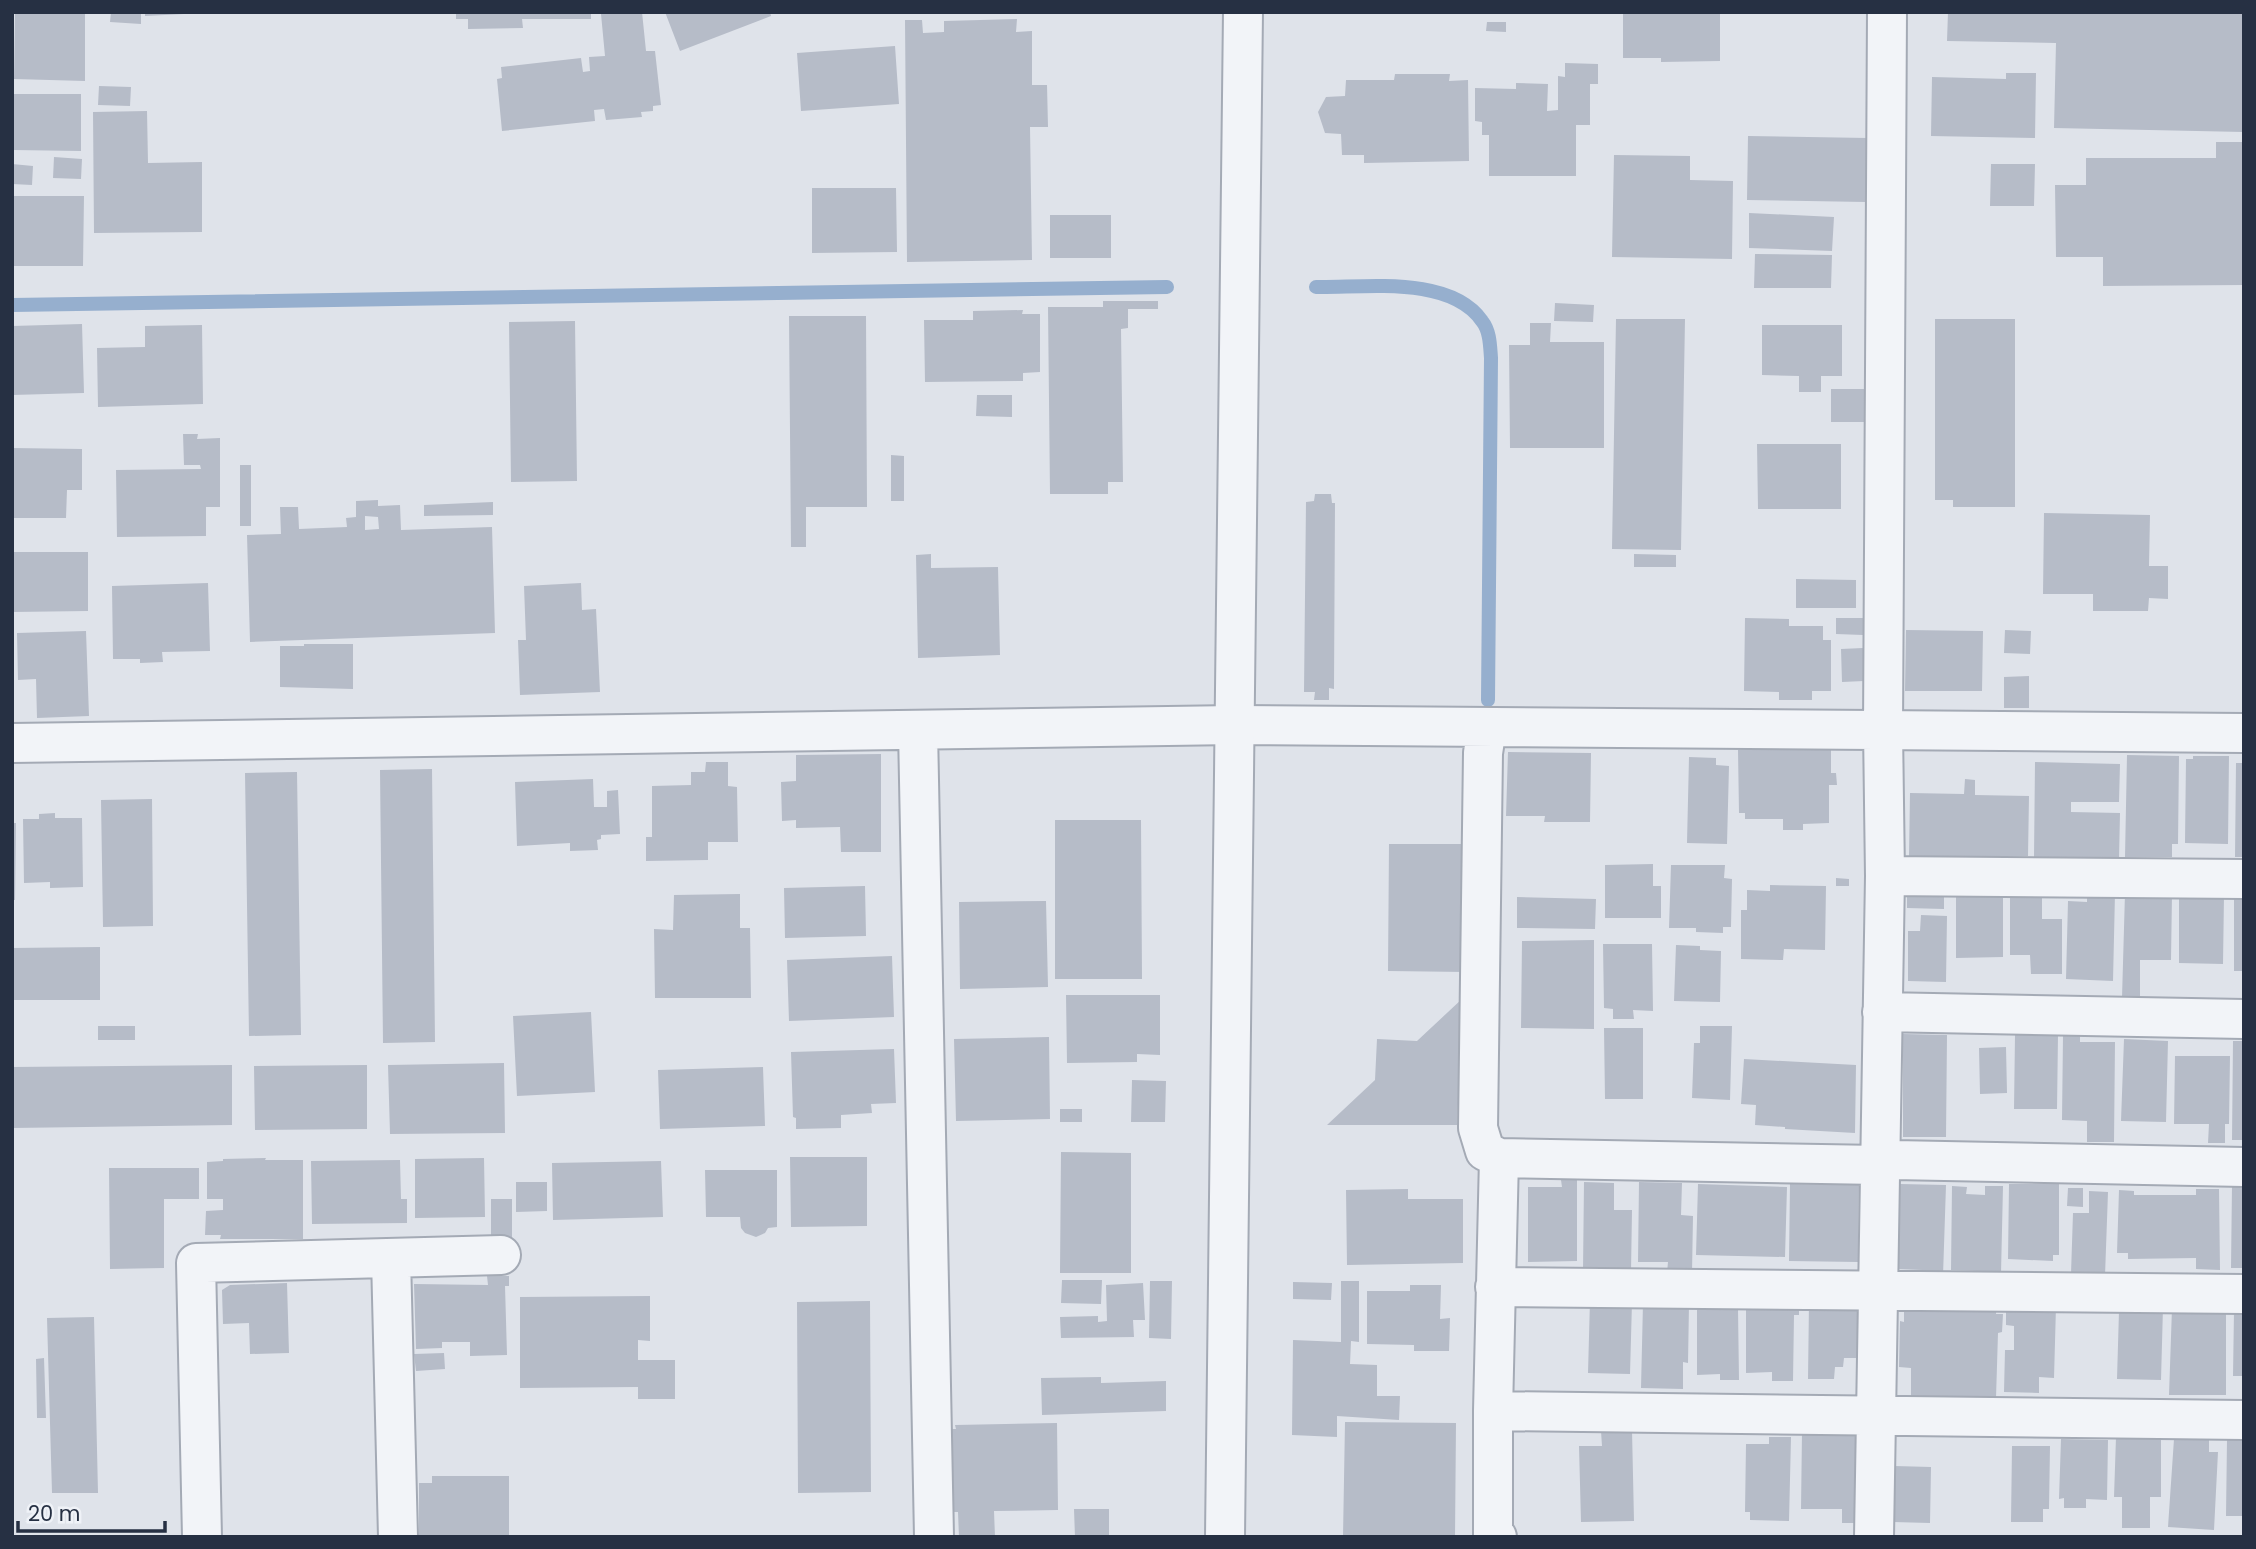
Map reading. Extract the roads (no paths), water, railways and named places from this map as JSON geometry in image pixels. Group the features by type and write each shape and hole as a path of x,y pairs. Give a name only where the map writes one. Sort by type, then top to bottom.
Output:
{"street":[{"path":"1225,1537 1243,12"},
{"path":"1874,1537 1885,876 1883,729 1887,12"},
{"path":"12,743 1235,725 2244,733"},
{"path":"1487,727 1483,753 1478,1128 1485,1150 1499,1158 1879,1165 1894,1160 2244,1167"},
{"path":"918,730 934,1537"},
{"path":"1885,876 2244,879"},
{"path":"1882,1012 2244,1019"},
{"path":"1497,1537 1493,1537 1493,1411 1499,1158"},
{"path":"202,1537 196,1263 501,1255"},
{"path":"391,1258 398,1537"},
{"path":"1495,1287 2244,1294"},
{"path":"1493,1411 2244,1420"}],"waterway":[{"path":"1316,287 1382,286 1428,290 1449,296 1468,306 1487,329 1491,358 1488,700"},
{"path":"12,305 1167,287"}]}
